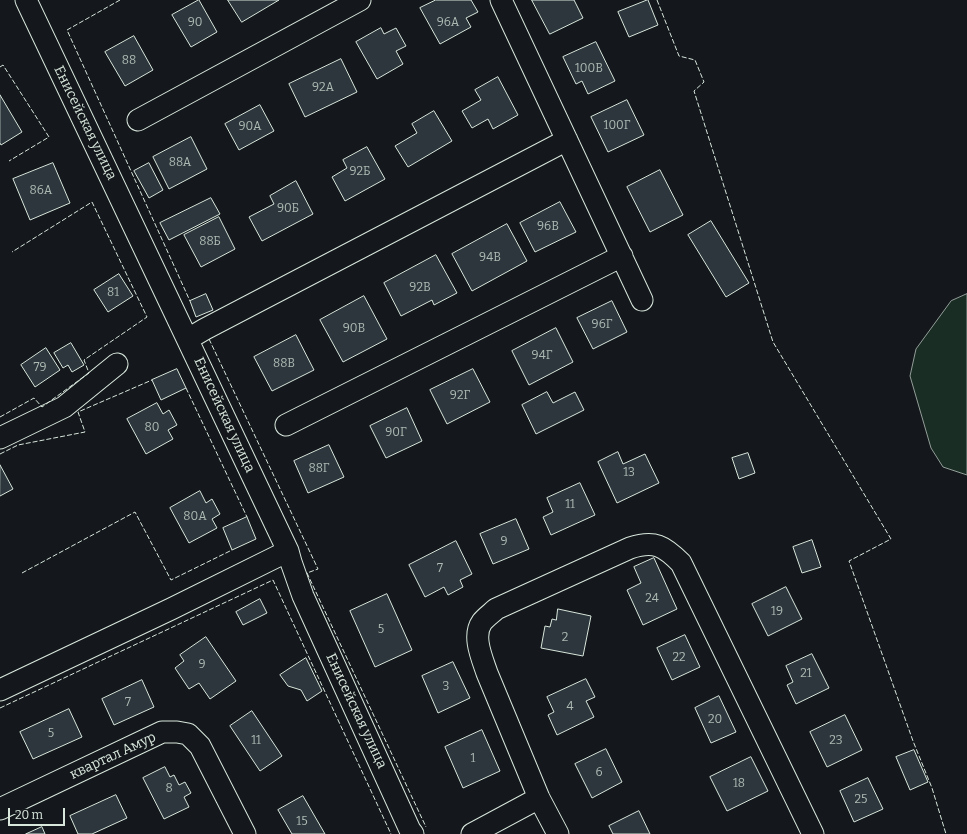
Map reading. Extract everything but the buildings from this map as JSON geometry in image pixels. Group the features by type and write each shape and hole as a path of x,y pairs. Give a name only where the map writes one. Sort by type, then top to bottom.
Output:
{"street":[{"name":"Енисейская улица","path":"26,0 288,551 303,596 413,834"},
{"path":"138,120 360,0"},
{"path":"501,0 642,300"},
{"path":"188,339 566,140"},
{"path":"286,426 622,256"},
{"path":"0,438 64,407 117,364"},
{"path":"558,834 540,798 487,673 480,653 478,636 481,622 496,609 630,548 643,544 653,544 668,550 681,563 813,834"},
{"path":"0,690 171,609 288,551"},
{"name":"квартал Амур","path":"0,809 162,732 177,732 188,734 200,746 245,834"},
{"path":"472,834 540,798"}],"green space":[{"path":"967,294 967,475 943,467 931,448 910,376 916,349 951,301"}],"fence":[{"path":"120,0 67,30 190,301"},
{"path":"657,0 679,56 695,60 704,82 694,91 773,342 891,539 849,561 913,741 932,788 946,834"},
{"path":"0,67 3,65 49,137 9,161"},
{"path":"0,417 34,398 42,407 89,373 84,360 147,317 92,202 12,252"},
{"path":"209,339 318,569 307,573 426,827"},
{"path":"0,454 18,445 85,432 78,412 152,380"},
{"path":"186,388 247,517"},
{"path":"22,573 135,512 171,580 232,550"},
{"path":"0,708 273,580 391,834"}]}
